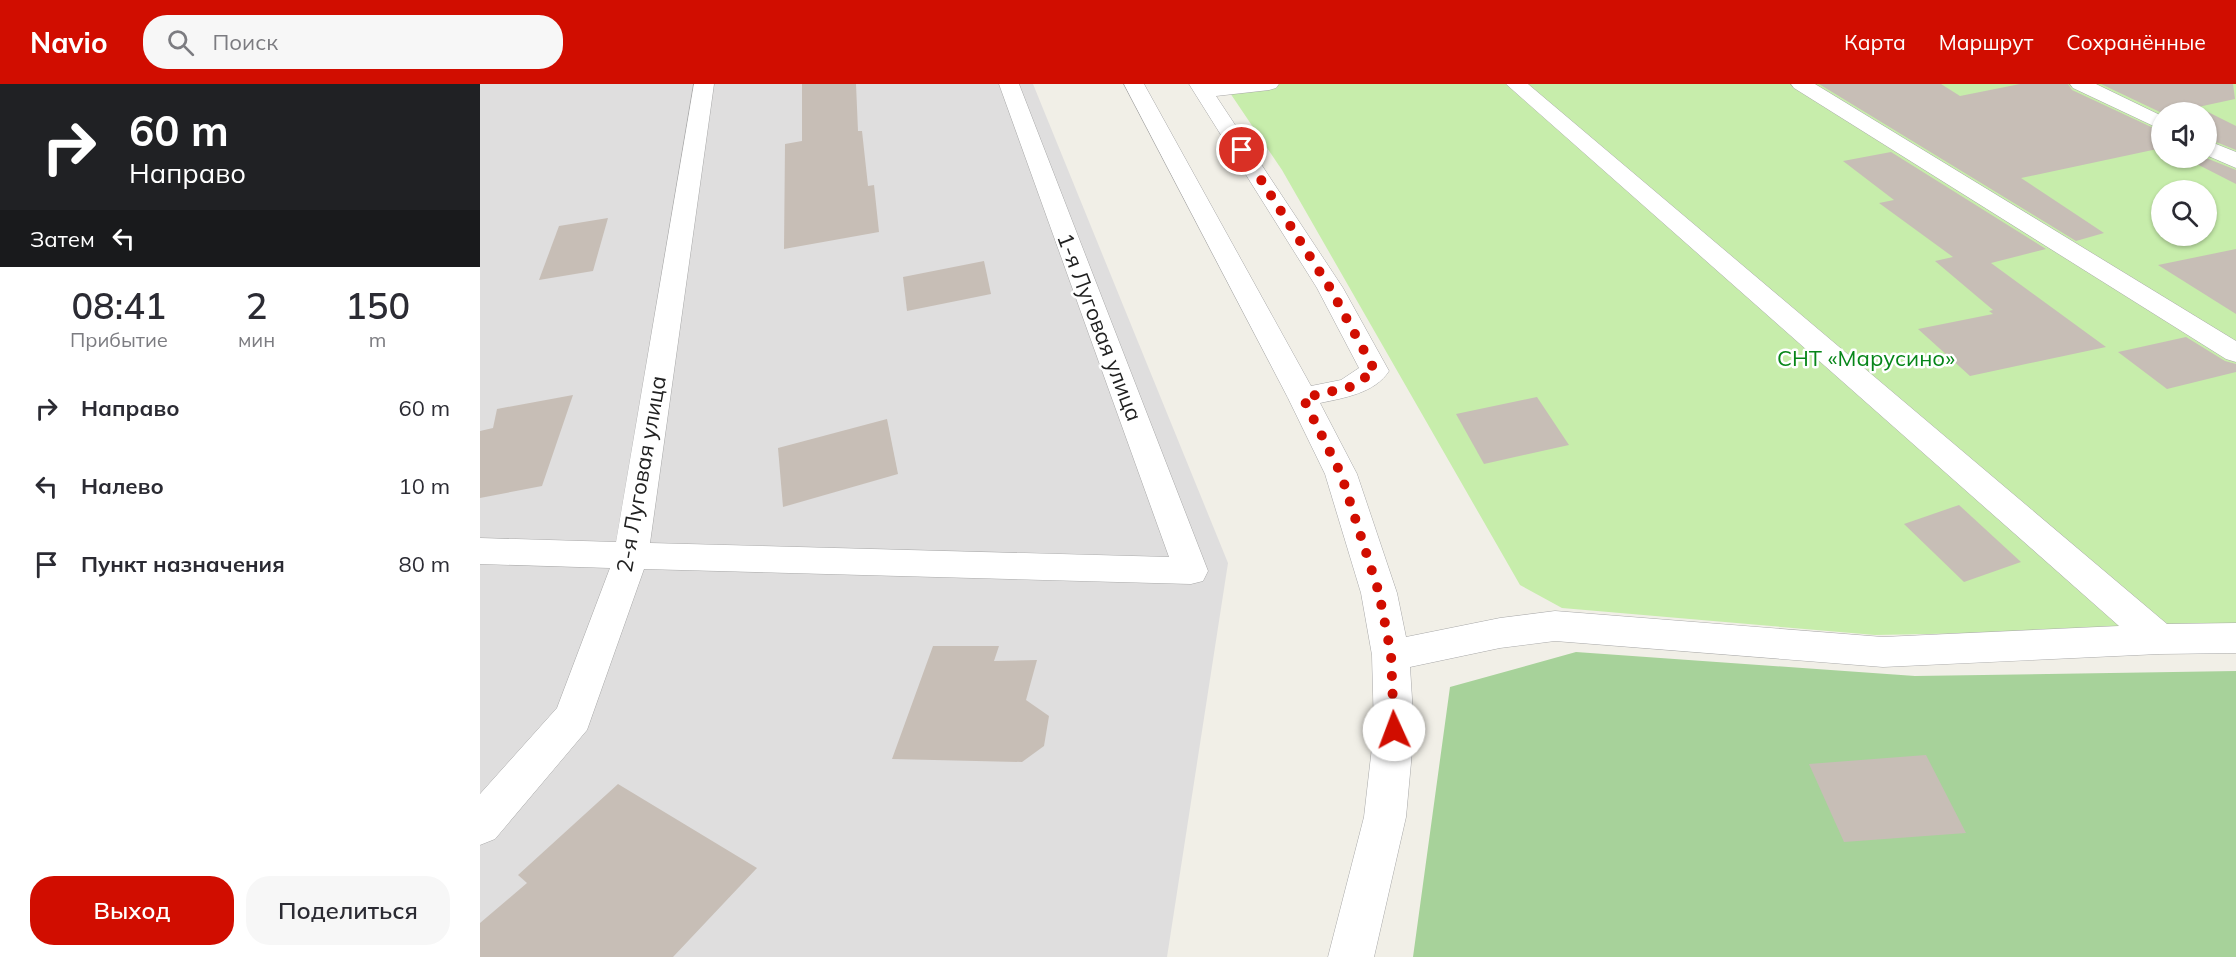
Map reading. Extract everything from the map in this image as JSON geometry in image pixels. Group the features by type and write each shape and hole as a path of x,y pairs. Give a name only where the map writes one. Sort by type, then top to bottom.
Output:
{"street":[{"name":"2-я Луговая улица","path":"480,825 573,718 631,556 704,84"},
{"name":"1-я Луговая улица","path":"631,556 1191,571 1009,84"},
{"path":"1134,84 1303,398 1341,474 1379,593 1391,654 1394,730 1385,817 1351,957"},
{"path":"1269,84 1201,88 1330,288 1375,371 1350,387 1303,398"},
{"path":"1516,84 2159,639"},
{"path":"1801,84 2236,353"},
{"path":"2080,84 2151,119"},
{"path":"2217,152 2236,161"},
{"path":"480,551 631,556"},
{"path":"1391,654 1500,633 1555,626 1883,652 2159,639 2236,638"}],"shaded area":[{"path":"480,84 1033,84 1228,563 1167,957 480,957"}],"green space":[{"name":"СНТ «Марусино»","path":"1224,84 2236,84 2236,628 1875,635 1562,608 1520,585 1282,170"},
{"path":"1576,652 1915,676 2236,671 2236,957 1413,957 1450,687"}],"building":[{"path":"802,84 856,84 858,131 862,131 868,186 874,185 879,232 784,249 785,144 802,141"},
{"path":"1819,84 1941,84 1960,96 2020,84 2068,84 2072,90 2151,127 2151,150 2021,178 2104,233 2076,241"},
{"path":"2101,84 2233,84 2235,99 2217,103 2151,102 2151,108"},
{"path":"2217,116 2236,126 2236,150 2217,142"},
{"path":"1891,152 2046,249 1991,263 2106,347 1970,376 1918,329 1993,314 1989,311 1993,310 1935,261 1953,257 1879,203 1894,200 1843,161"},
{"path":"2217,162 2236,170 2236,184 2205,168 2217,168"},
{"path":"608,218 593,271 539,280 559,226"},
{"path":"2236,249 2236,314 2158,265"},
{"path":"984,261 991,294 907,311 903,277"},
{"path":"2186,337 2225,361 2236,364 2236,372 2167,389 2118,352"},
{"path":"573,395 542,486 480,498 480,431 493,428 497,409"},
{"path":"1537,397 1569,445 1484,464 1456,414"},
{"path":"887,419 898,474 783,507 778,448"},
{"path":"1959,505 2021,562 1964,582 1904,524"},
{"path":"933,646 999,646 994,661 1037,660 1026,700 1049,716 1044,746 1022,762 892,759"},
{"path":"1926,755 1966,833 1844,842 1809,764"},
{"path":"618,784 757,868 673,957 480,957 480,923 527,883 518,875"}],"route":[{"path":"1242,150 1330,288 1375,371 1350,387 1303,398 1341,474 1379,593 1391,654 1394,730"}]}
